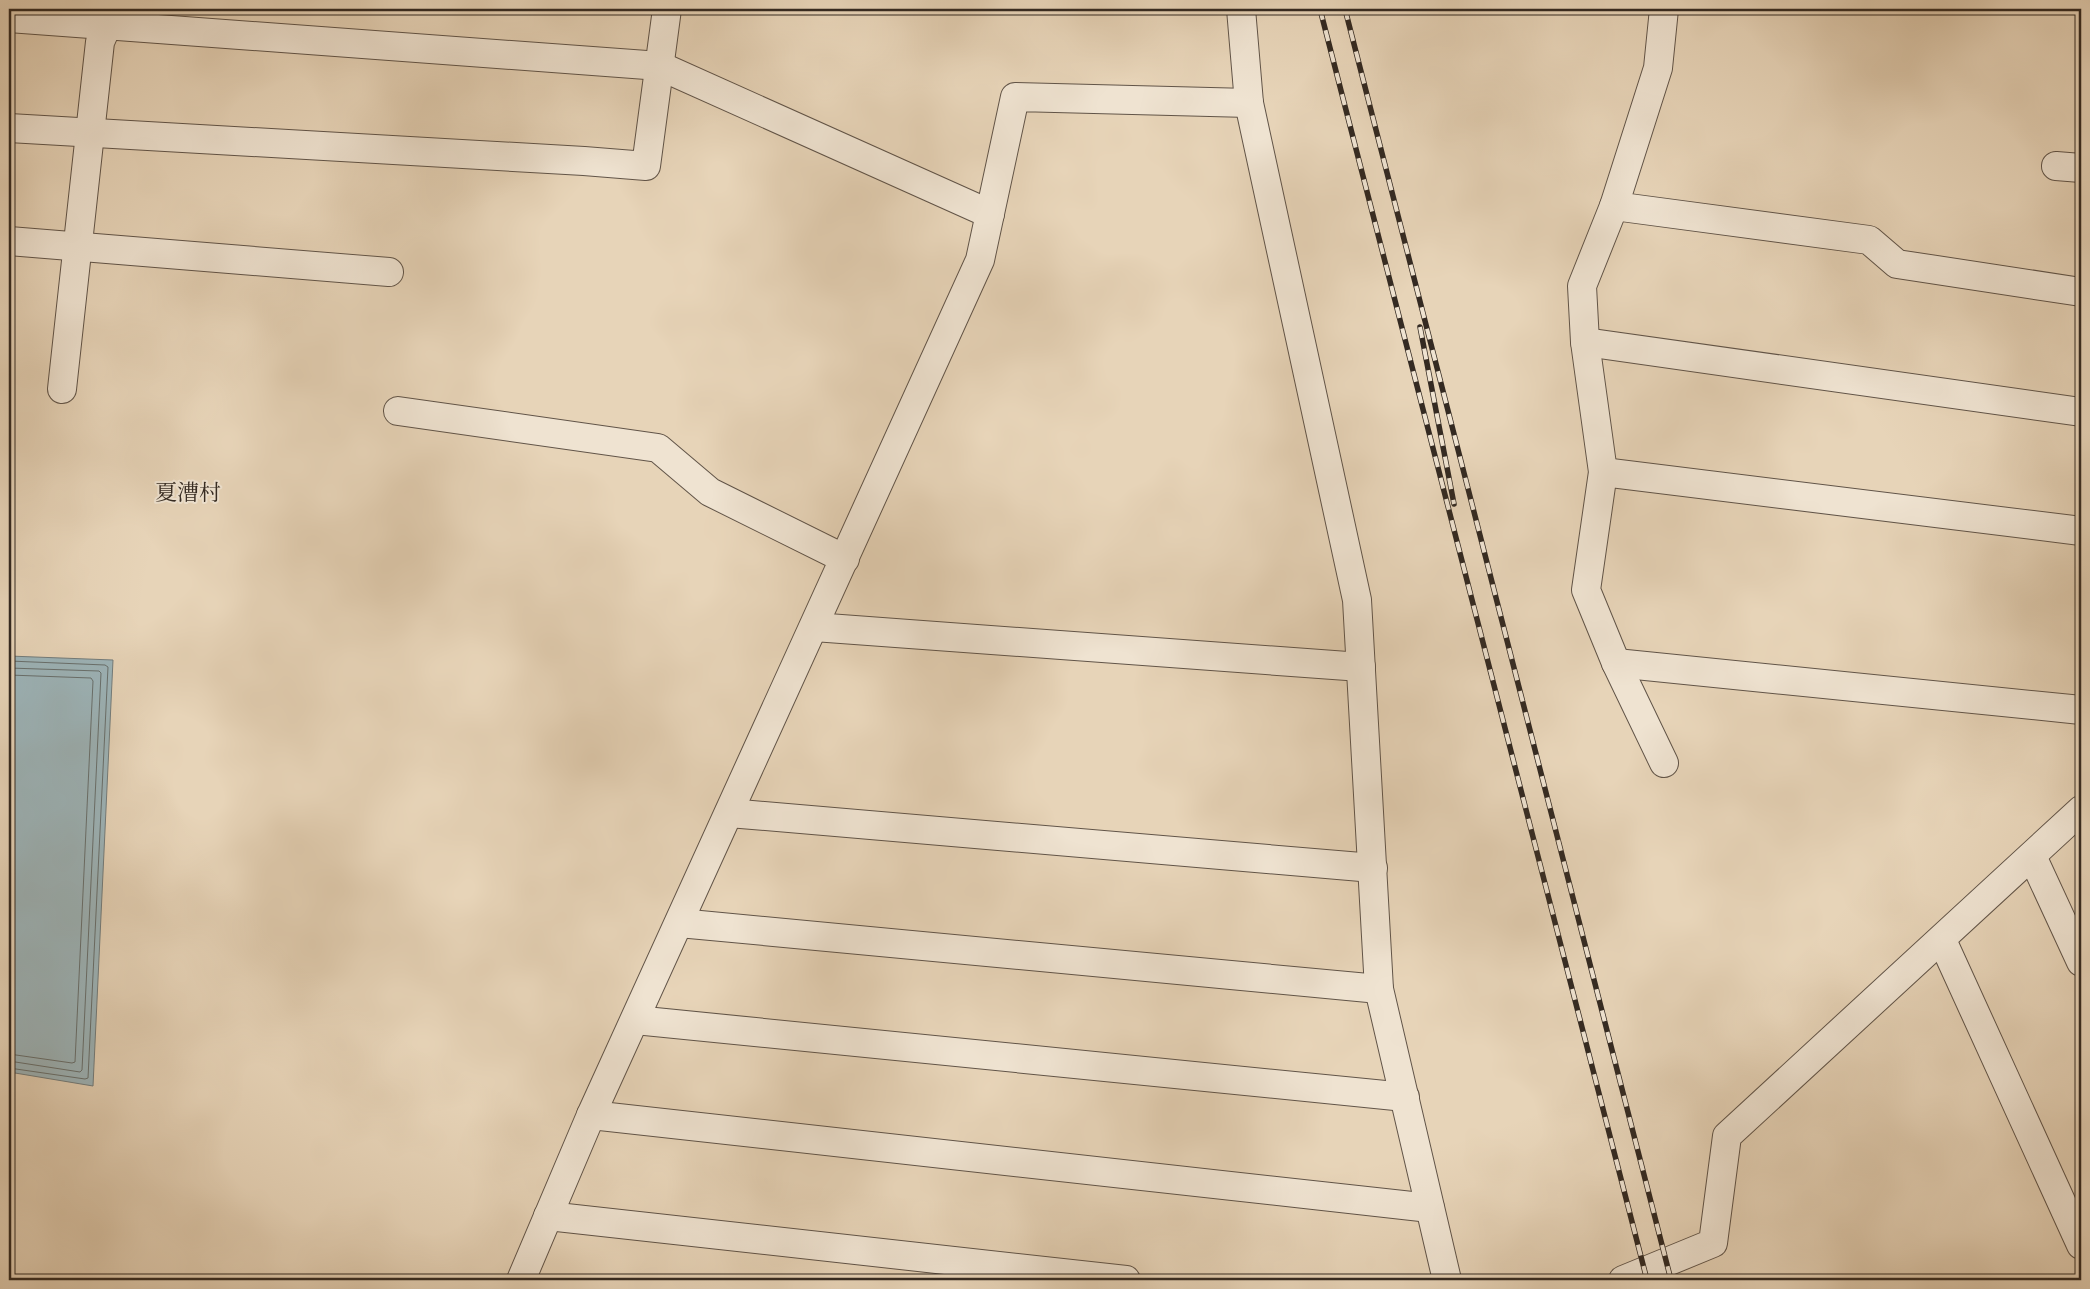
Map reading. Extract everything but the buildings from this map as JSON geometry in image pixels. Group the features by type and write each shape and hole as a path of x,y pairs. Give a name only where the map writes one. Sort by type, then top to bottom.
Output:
{"street":[{"path":"9,128 646,166 667,9"},
{"path":"1240,9 1248,103 1357,600 1379,989 1447,1280"},
{"path":"1664,9 1658,68 1614,206 1582,286 1585,342 1603,472 1586,590 1616,663 1664,763"},
{"path":"62,389 100,42 109,16"},
{"path":"9,18 109,16 660,66 990,214"},
{"path":"521,1280 591,1115 980,260 1015,97 1248,103"},
{"path":"1614,206 1868,240 1897,264 2081,292"},
{"path":"9,241 389,272"},
{"path":"1585,342 2081,412"},
{"path":"398,411 658,448 710,492 845,559"},
{"path":"1603,472 2081,531"},
{"path":"814,627 1361,667"},
{"path":"1616,663 2081,710"},
{"path":"1623,1280 1713,1243 1726,1136 1942,940 2081,810"},
{"path":"729,813 1373,868"},
{"path":"2032,856 2081,962"},
{"path":"679,923 1379,989"},
{"path":"1942,940 2081,1245"},
{"path":"635,1020 1405,1097"},
{"path":"591,1115 1430,1208"},
{"path":"548,1216 1126,1280"}],"water":[{"path":"9,656 113,660 93,1086 9,1072"}],"railway":[{"path":"1320,9 1647,1280"},
{"path":"1345,9 1671,1280"},
{"path":"1420,327 1454,504"}],"district":[{"name":"夏漕村","path":"188,494"}]}
